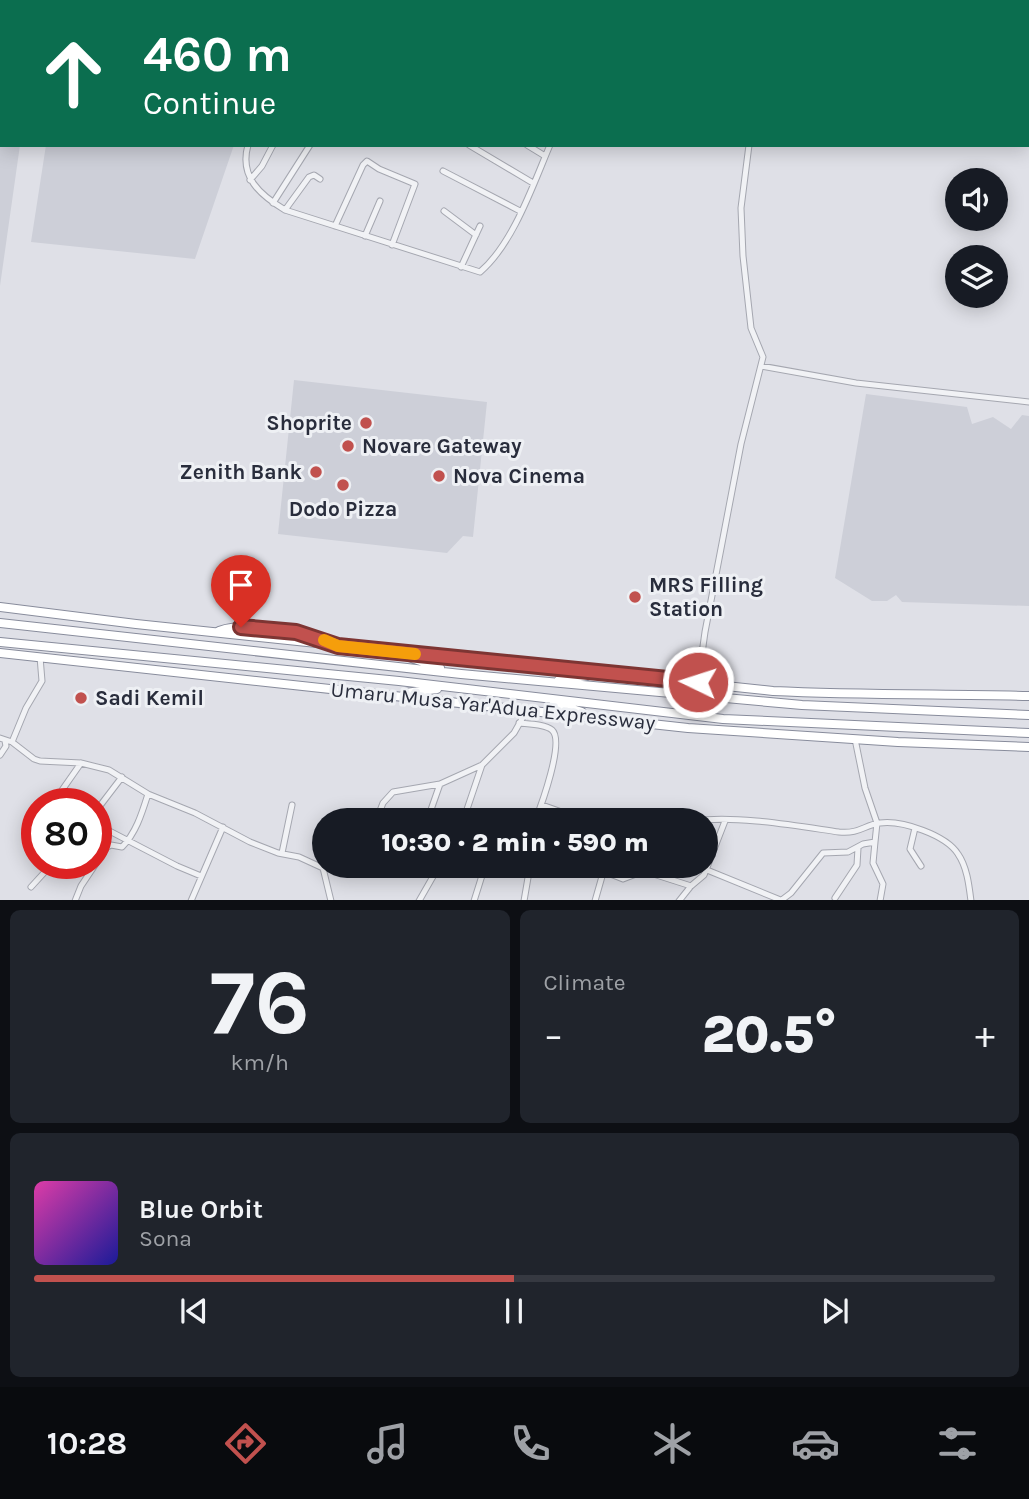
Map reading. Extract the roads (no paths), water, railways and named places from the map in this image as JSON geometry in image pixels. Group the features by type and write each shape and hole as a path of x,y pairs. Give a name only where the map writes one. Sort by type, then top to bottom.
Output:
{"highway":[{"name":"Umaru Musa Yar'Adua Expressway","path":"0,607 338,646 773,691 854,695 1029,696"},
{"name":"Umaru Musa Yar'Adua Expressway","path":"0,623 452,673 802,705 1029,715"},
{"path":"76,631 136,624"},
{"name":"Umaru Musa Yar'Adua Expressway","path":"0,642 453,688 723,719 1029,733"},
{"path":"71,649 129,667"},
{"path":"396,652 452,673"},
{"name":"Umaru Musa Yar'Adua Expressway","path":"0,653 688,727 855,739 1029,747"},
{"path":"545,682 604,673"},
{"path":"391,695 453,688"},
{"path":"535,697 601,718"}],"street":[{"path":"248,147 246,167 250,180 273,203 285,210 480,272 497,254 549,147"},
{"path":"250,180 262,166 272,147"},
{"path":"273,203 309,147"},
{"path":"472,147 533,183"},
{"path":"530,147 545,156"},
{"path":"698,682 734,476 763,357 751,328 740,208 749,147"},
{"path":"335,226 363,165 367,161 371,162 379,169 415,184 392,245"},
{"path":"443,171 520,211"},
{"path":"285,210 309,177 314,175 320,179"},
{"path":"365,236 380,201"},
{"path":"444,211 476,235"},
{"path":"461,267 480,226"},
{"path":"761,366 856,383 1029,402"},
{"path":"12,742 41,681 40,657"},
{"path":"381,808 393,792 440,784 482,765 514,733 527,710"},
{"path":"519,723 550,728 558,744 541,808"},
{"path":"2,739 12,742 40,761 81,763 109,769 148,794 165,799 250,842 312,863"},
{"path":"0,755 6,746 2,739"},
{"path":"855,739 865,788 877,823 873,863 883,884 880,900"},
{"path":"64,788 81,763"},
{"path":"467,808 482,765"},
{"path":"112,790 122,777"},
{"path":"432,808 440,784"},
{"path":"75,900 81,886 107,847 121,847 128,840 141,818 148,794"},
{"path":"282,853 292,805"},
{"path":"542,805 550,808"},
{"path":"718,820 850,833 877,823 891,822 915,828 947,843 957,853 966,873 971,900"},
{"path":"718,840 725,821"},
{"path":"191,900 223,827"},
{"path":"915,828 910,849 921,866"},
{"path":"112,832 201,876"},
{"path":"718,874 783,900 822,853 848,852 863,844 875,842"},
{"path":"835,898 856,865 858,848"},
{"path":"325,878 331,900"},
{"path":"420,900 432,878"},
{"path":"474,900 481,878"},
{"path":"524,900 528,878"},
{"path":"595,900 601,878"},
{"path":"666,878 691,886"},
{"path":"680,900 702,878"},
{"path":"32,887 39,879"}],"place":[{"name":"Shoprite","path":"366,423"},
{"name":"Novare Gateway","path":"348,446"},
{"name":"Zenith Bank","path":"316,472"},
{"name":"Nova Cinema","path":"439,476"},
{"name":"Dodo Pizza","path":"343,485"},
{"name":"MRS Filling Station","path":"635,597"},
{"name":"Sadi Kemil","path":"81,698"}]}
